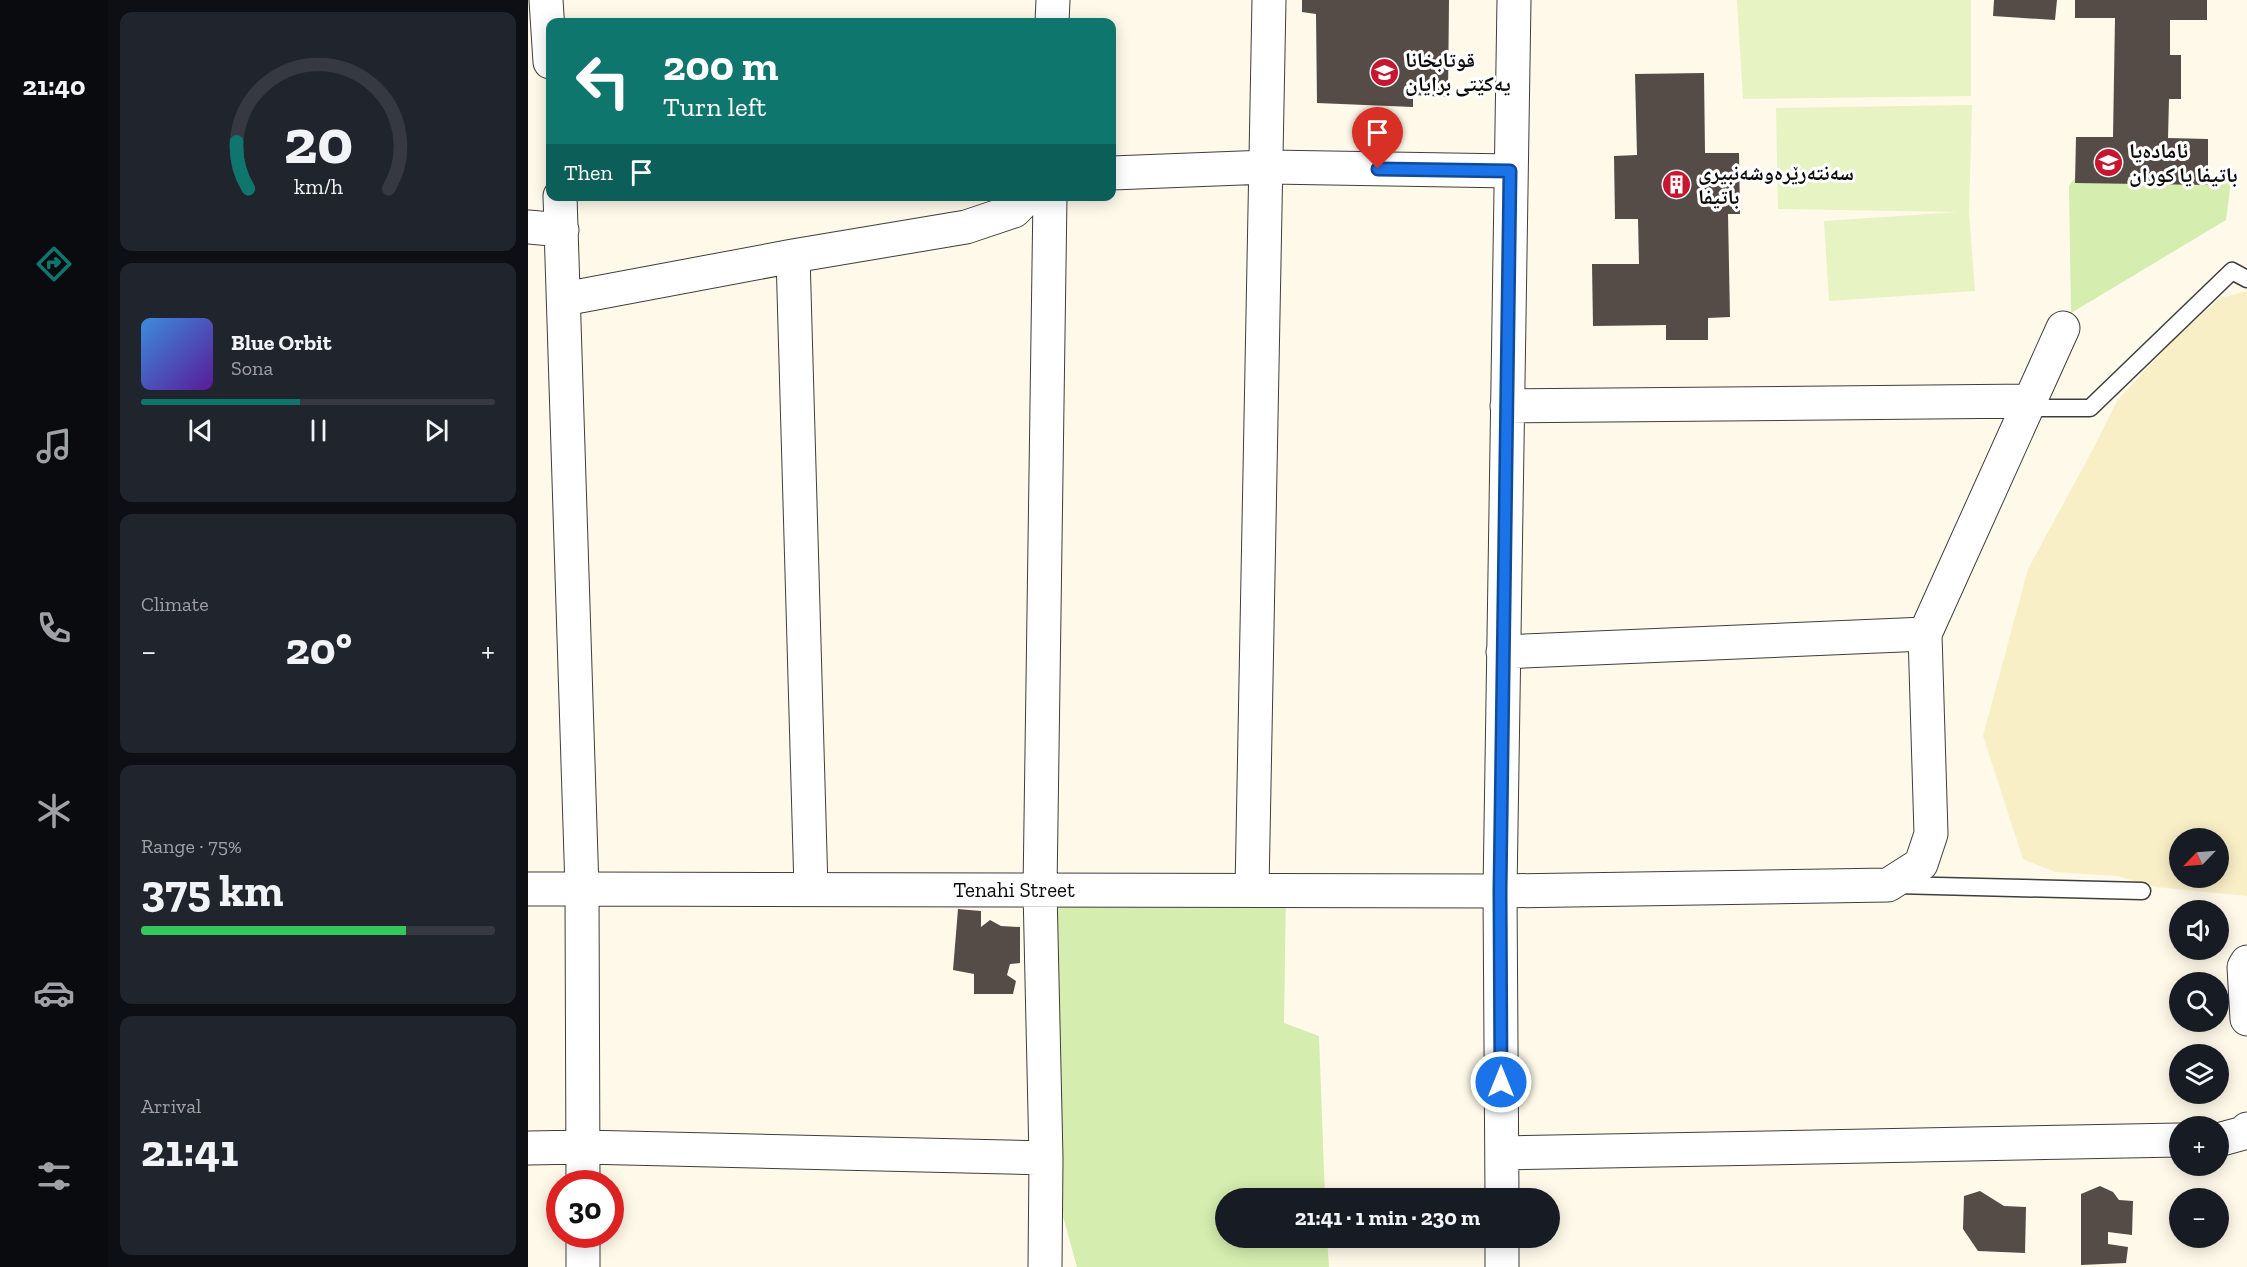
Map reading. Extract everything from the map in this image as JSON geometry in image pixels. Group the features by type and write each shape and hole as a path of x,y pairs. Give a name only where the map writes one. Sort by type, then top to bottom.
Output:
{"street":[{"path":"546,0 547,18"},
{"path":"1052,18 1053,0"},
{"path":"1252,890 1268,167 1269,0"},
{"path":"1502,1188 1500,891 1514,0"},
{"path":"1116,173 1268,167 1510,171"},
{"path":"560,201 582,889 583,1170"},
{"path":"564,299 793,256 966,227 1014,211 1024,201"},
{"path":"1045,1267 1046,1158 1040,890 1050,201"},
{"path":"528,227 562,230"},
{"path":"793,256 812,889"},
{"path":"1888,885 1921,864 1930,834 1925,634 2063,328"},
{"path":"1507,406 2029,405"},
{"path":"1503,652 1925,634"},
{"name":"Tenahi Street","path":"528,890 1500,891 1888,885"},
{"path":"2247,962 2244,967 2247,1019"},
{"path":"2229,1137 2244,1133 2247,1129"},
{"path":"1502,1153 2169,1140"},
{"path":"528,1148 1046,1158"},
{"path":"583,1248 583,1267"},
{"path":"1502,1248 1502,1267"}],"lane":[{"path":"2029,405 2090,408 2232,271 2247,279"},
{"path":"1888,885 2142,891"}],"shaded area":[{"path":"2247,291 2247,896 2156,887 2117,876 2055,872 2023,859 1983,736 2028,569 2117,401 2171,342 2220,298"}],"green space":[{"path":"1737,0 1971,0 1971,96 1743,99"},
{"path":"1972,105 1969,212 1975,291 1829,301 1824,221 1958,212 1778,209 1776,108"},
{"path":"2075,178 2208,185 2231,182 2226,220 2071,313 2069,186"},
{"path":"1040,890 1286,890 1284,1023 1319,1036 1325,1188 1215,1188 1215,1248 1328,1248 1329,1267 1077,1267 1046,1155"}],"building":[{"path":"1302,0 1449,0 1448,97 1413,95 1413,107 1317,103 1316,14 1302,12"},
{"path":"1994,0 2057,0 2055,20 1993,16"},
{"path":"2075,0 2207,0 2207,20 2170,20 2170,55 2181,55 2181,99 2169,99 2168,138 2208,139 2208,185 2075,183 2076,137 2113,137 2115,18 2075,18"},
{"name":"سه‌نته‌رێره‌وشه‌نبيرى باتيفا","path":"1704,73 1705,153 1739,153 1740,214 1728,214 1730,317 1708,318 1708,340 1666,340 1666,325 1593,326 1592,264 1639,264 1638,219 1615,219 1614,156 1637,155 1635,74"},
{"path":"958,909 981,911 981,927 990,920 1001,926 1020,927 1020,963 1010,964 1007,975 1016,981 1013,994 974,994 974,974 953,970"},
{"path":"2100,1186 2113,1192 2119,1200 2133,1201 2132,1235 2108,1232 2108,1244 2128,1247 2126,1263 2081,1265 2081,1194"},
{"path":"1980,1191 2004,1206 2026,1207 2025,1253 1978,1251 1963,1229 1964,1196"}],"place":[{"name":"قوتابخانا يه‌كێتى برايان","path":"1384,72"},
{"name":"ئامادەیا باتیفا يا كوران","path":"2108,163"},
{"name":"سه‌نته‌رێره‌وشه‌نبيرى باتيفا","path":"1677,185"}],"route":[{"path":"1378,169 1510,171 1500,891 1501,1082"}]}
